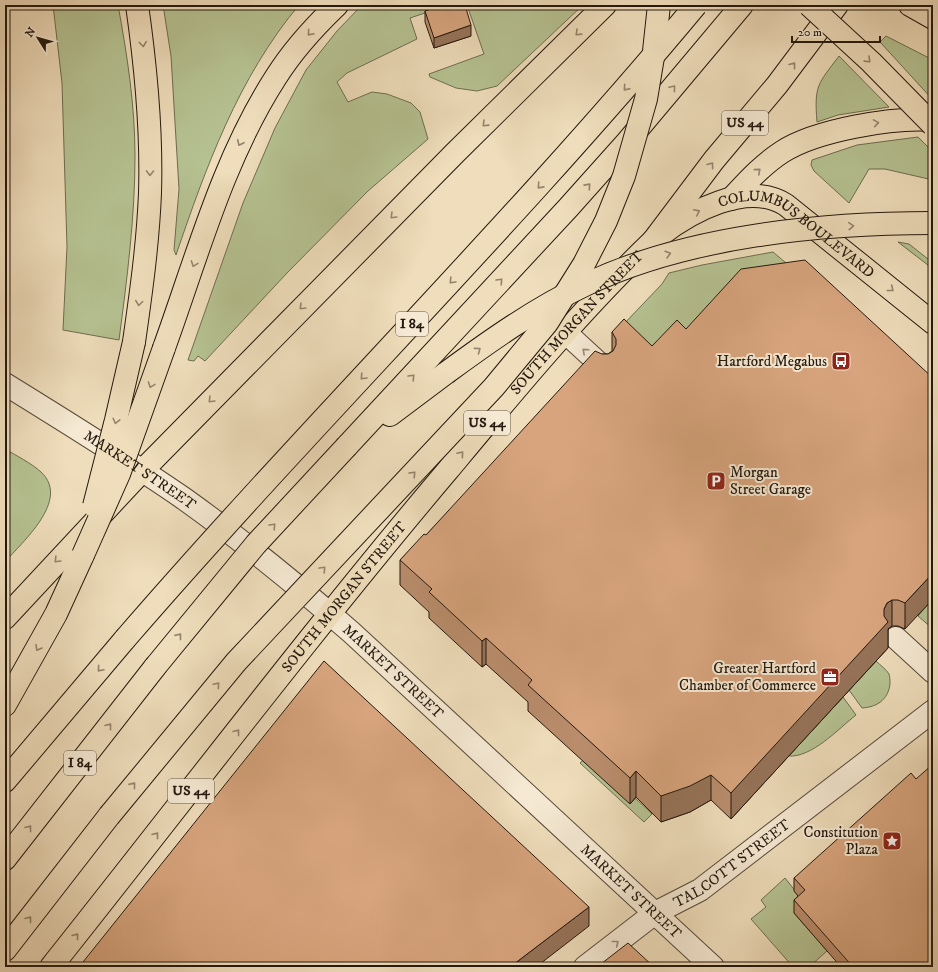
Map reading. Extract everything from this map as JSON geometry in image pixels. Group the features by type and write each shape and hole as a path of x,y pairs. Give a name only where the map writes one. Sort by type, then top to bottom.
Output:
{"main road":[{"path":"83,554 134,342 148,229 150,158 147,86 137,5"},
{"path":"5,705 56,614 119,474 218,196 250,123 276,76 294,52 336,5"},
{"path":"5,618 142,471 455,153 605,5"},
{"path":"5,950 109,816 236,662 494,387 523,354 546,323 595,242 624,176 646,99 654,52 659,5"},
{"name":"I 84","path":"5,781 125,640 251,498 552,173 696,5"},
{"name":"I 84","path":"5,859 155,667 256,544 568,208 637,131 742,5"},
{"path":"809,5 871,62 933,124"},
{"name":"US 44","path":"653,241 714,160 791,68 837,5"},
{"path":"910,5 933,18"},
{"path":"731,199 752,176 772,159 784,151 810,139 876,123 909,120 933,120"},
{"name":"COLUMBUS BOULEVARD","path":"653,241 689,216 710,206 731,199 749,196 766,196 779,200 933,323"},
{"path":"347,446 488,342 529,315 587,284 629,267 700,246 748,238 840,227 933,223"},
{"name":"SOUTH MORGAN STREET","path":"51,967 330,613 470,444 566,333 653,241"}],"street":[{"path":"566,333 604,368"},
{"name":"MARKET STREET","path":"5,384 75,427 142,471 246,545 330,613 713,967"},
{"path":"896,638 933,672"},
{"name":"TALCOTT STREET","path":"585,967 655,913 700,890 933,711"}],"green space":[{"path":"53,5 118,5 130,80 135,137 135,179 132,225 119,340 63,330 67,247 62,83"},
{"path":"163,5 299,5 277,33 258,62 241,93 212,156 176,255 174,250 179,189 171,56"},
{"path":"362,5 449,5 410,18 417,39 347,73 337,82 348,102 372,92 387,94 411,103 420,112 428,139 368,191 287,273 205,361 198,356 194,361 188,360 243,203 275,128 306,70 337,31"},
{"path":"467,5 583,5 497,86 477,91 456,88 430,77 429,74 484,54"},
{"path":"886,36 933,60 933,100 880,42"},
{"path":"839,56 889,107 838,115 817,122 816,100 819,86 826,73"},
{"path":"918,137 933,152 933,180 885,169 869,169 849,203 814,171 811,165 812,160 857,145"},
{"path":"898,242 909,244 933,263 933,269"},
{"path":"773,252 798,273 652,371 622,326 662,284 669,273 702,265"},
{"path":"5,449 41,472 49,483 50,495 47,508 41,520 5,562"},
{"path":"933,599 933,629 918,616"},
{"path":"876,661 889,674 889,690 881,702 862,708 849,690"},
{"path":"843,697 856,715 815,748 797,755 788,756"},
{"path":"588,756 630,804 635,798 652,814 644,822 580,763"},
{"path":"785,878 805,903 794,913 827,951 809,967 793,967 751,919 766,907 761,900"}],"building":[{"path":"443,5 465,5 471,25 434,38 425,11"},
{"name":"Morgan Street Garage","path":"805,260 933,378 933,573 905,603 898,600 892,600 887,603 884,609 884,616 888,622 731,793 711,775 690,786 661,796 636,771 630,778 528,685 532,680 486,638 482,641 429,592 432,589 400,560 424,534 426,535 595,351 602,354 608,354 613,351 616,345 616,339 612,332 624,319 652,346 677,320 686,329 741,269"},
{"path":"324,661 589,907 514,964 517,967 79,967"},
{"name":"Constitution Plaza","path":"933,764 933,967 853,967 794,900 805,890 794,878 911,773 916,779"},
{"path":"628,943 654,967 597,967"}],"place":[{"name":"Hartford Megabus","path":"841,361"},
{"name":"Morgan Street Garage","path":"716,481"},
{"name":"Greater Hartford Chamber of Commerce","path":"830,677"},
{"name":"Constitution Plaza","path":"892,841"}]}
